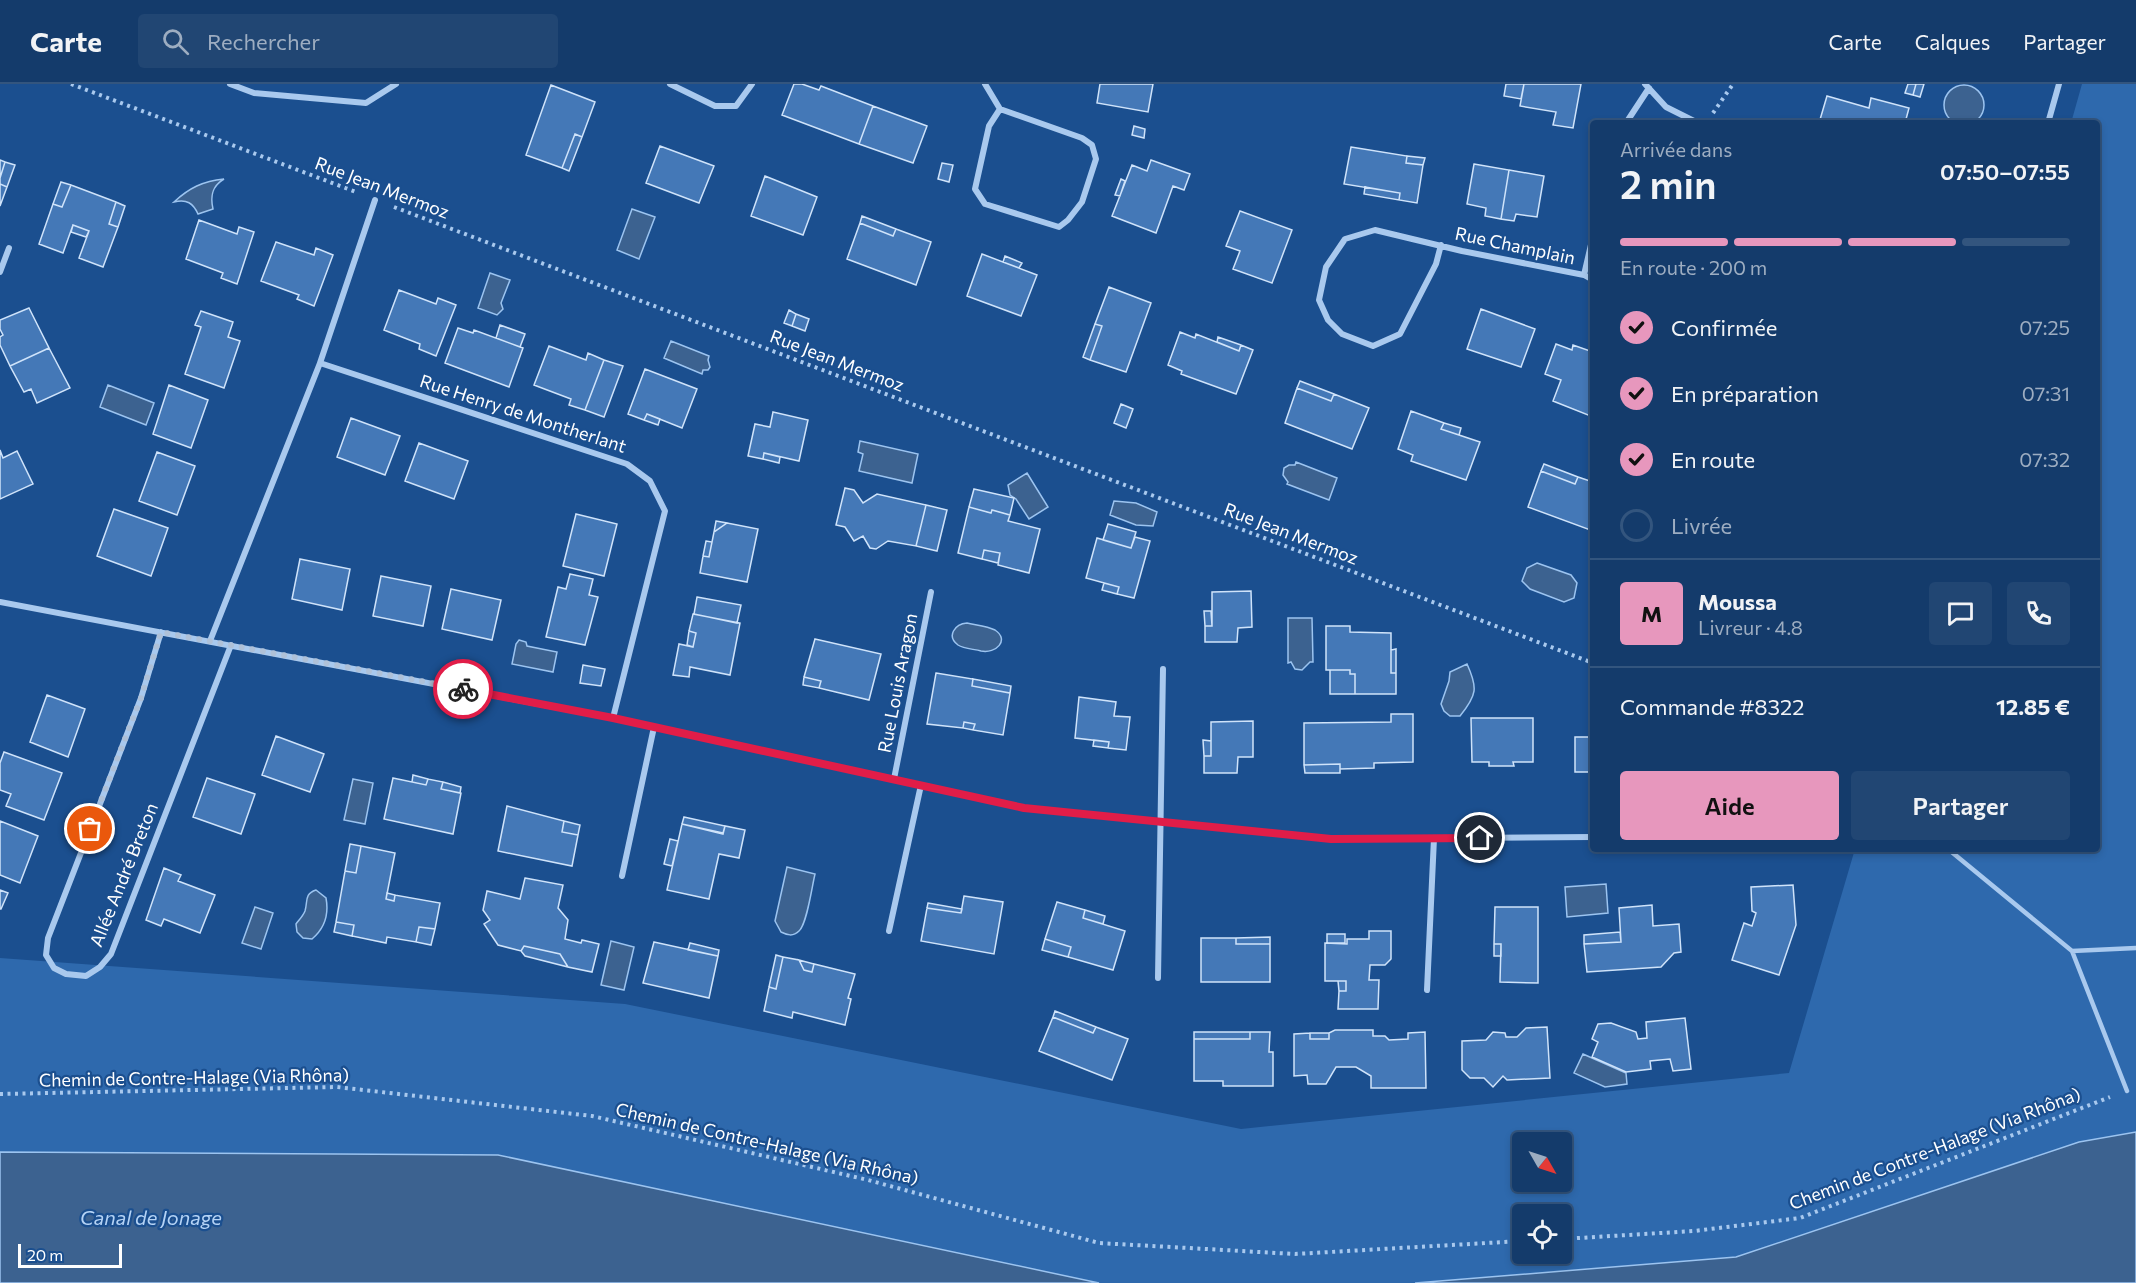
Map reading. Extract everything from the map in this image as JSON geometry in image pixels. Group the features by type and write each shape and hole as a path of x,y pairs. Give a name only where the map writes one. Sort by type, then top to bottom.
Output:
{"street":[{"path":"230,84 254,93 366,104 396,84"},
{"path":"670,84 715,106 735,106 752,84"},
{"path":"986,84 1000,109 1082,138 1092,145 1096,159 1082,202 1068,220 1059,227 985,204 975,189 989,126 1000,109"},
{"path":"2049,120 2059,84"},
{"path":"1628,120 1647,86 1666,107 1692,120"},
{"path":"210,641 320,363 375,200"},
{"name":"Rue Champlain","path":"1441,246 1436,264 1400,334 1373,346 1342,334 1328,320 1319,300 1326,267 1345,239 1375,230 1584,275 1590,278"},
{"path":"0,272 9,248"},
{"name":"Rue Champlain","path":"1584,275 1590,249"},
{"name":"Rue Henry de Montherlant","path":"320,363 627,464 650,481 664,511 613,718"},
{"name":"Rue Louis Aragon","path":"894,779 931,592"},
{"name":"Rue Louis Aragon","path":"0,602 613,718 1024,808 1331,839 1590,837"},
{"name":"Allée André Breton","path":"161,632 141,698 48,938 46,955 54,968 66,974 86,976 100,967 111,954 231,645"},
{"path":"1158,978 1163,669"},
{"path":"622,876 654,727"},
{"path":"889,931 921,785"},
{"path":"1427,990 1434,838"}],"lane":[{"path":"1952,852 2072,951 2127,1091"},
{"path":"2072,951 2136,948"}],"path":[{"name":"Rue Jean Mermoz","path":"71,84 1590,662"},
{"path":"1710,120 1733,84"},
{"name":"Chemin de Contre-Halage (Via Rhôna)","path":"0,1094 337,1087 592,1116 868,1179 1099,1243 1295,1254 1512,1242"},
{"name":"Chemin de Contre-Halage (Via Rhôna)","path":"1572,1238 1694,1231 1800,1218 2127,1091"}],"shaded area":[{"path":"2082,84 2136,84 2136,1132 2079,1142 1736,1257 1415,1283 1099,1283 498,1155 0,1152 0,958 625,1004 1241,1129 1789,1073 1854,852 2100,852 2100,120 2072,120"}],"water":[{"path":"1956,86 1972,86 1983,97 1983,113 1977,120 1951,120 1945,113 1945,97"},
{"path":"224,179 213,192 213,209 198,214 189,203 174,202 197,186 209,181"},
{"path":"632,209 655,217 639,259 617,250"},
{"path":"490,273 510,280 501,303 503,309 497,315 478,308"},
{"path":"671,341 709,356 708,370 703,370 702,374 664,358"},
{"path":"108,385 154,403 146,425 100,407"},
{"path":"860,441 918,454 912,483 859,471 863,454 858,452"},
{"path":"1296,462 1337,478 1329,500 1287,484 1283,475 1284,468 1295,465"},
{"path":"1027,473 1048,507 1029,519 1016,499 1010,495 1008,485"},
{"path":"1114,501 1136,503 1157,512 1153,526 1136,525 1110,515"},
{"path":"1537,563 1571,575 1577,583 1574,598 1564,602 1530,589 1522,581 1527,568"},
{"path":"1288,618 1312,618 1313,662 1302,670 1295,669 1291,662 1288,663"},
{"path":"967,623 995,630 1001,642 996,648 987,651 958,645 954,642 952,634 956,628"},
{"path":"519,640 526,642 527,646 557,652 553,672 512,664"},
{"path":"1467,664 1473,679 1473,697 1460,716 1450,716 1441,704 1450,672"},
{"path":"353,779 373,783 365,824 344,820"},
{"path":"787,867 815,874 802,927 792,935 781,932 775,921"},
{"path":"1606,884 1608,913 1567,917 1565,887"},
{"path":"316,890 326,898 325,920 312,939 303,938 297,932 296,924 305,911 308,896"},
{"path":"255,907 273,913 261,949 242,943"},
{"path":"611,941 634,947 624,990 601,985"},
{"path":"1583,1054 1626,1073 1627,1084 1605,1087 1574,1073"},
{"path":"2136,1132 2136,1283 1415,1283 1736,1257 2079,1142"},
{"name":"Canal de Jonage","path":"0,1152 498,1155 1099,1283 0,1283"}],"building":[{"path":"794,84 802,84 819,90 821,86 873,106 859,144 782,115"},
{"path":"1100,84 1153,84 1148,112 1097,103"},
{"path":"1506,84 1524,84 1521,99 1504,96"},
{"path":"1524,84 1581,84 1573,128 1553,125 1556,112 1520,106"},
{"path":"1908,84 1916,84 1913,95 1905,93"},
{"path":"1916,84 1924,84 1920,97 1913,95"},
{"path":"551,85 595,102 582,137 575,134 562,168 526,155"},
{"path":"1827,96 1869,108 1871,98 1909,108 1906,120 1820,120"},
{"path":"873,106 927,126 913,163 859,144"},
{"path":"1134,126 1145,129 1144,138 1132,135"},
{"path":"575,134 582,137 569,171 562,168"},
{"path":"660,146 714,166 699,203 646,183"},
{"path":"1351,147 1407,156 1406,163 1423,165 1417,203 1399,200 1400,193 1344,184"},
{"path":"1407,156 1425,158 1423,165 1406,163"},
{"path":"0,160 5,162 0,178"},
{"path":"1151,160 1190,174 1184,190 1173,186 1156,233 1112,216 1132,165 1147,171"},
{"path":"5,162 15,165 7,187 0,184"},
{"path":"942,163 953,165 949,182 938,179"},
{"path":"1474,164 1509,170 1501,219 1485,216 1486,208 1467,204"},
{"path":"1509,170 1544,176 1537,217 1516,214 1514,221 1501,219"},
{"path":"765,176 817,197 803,235 751,216"},
{"path":"1121,179 1125,181 1120,196 1115,195"},
{"path":"61,182 71,185 62,207 53,204"},
{"path":"0,184 7,187 0,206"},
{"path":"71,185 116,202 109,224 118,227 103,267 79,258 89,231 73,225 63,253 39,244 53,204 62,207"},
{"path":"1365,187 1400,193 1399,200 1364,194"},
{"path":"116,202 125,206 118,227 109,224"},
{"path":"1240,211 1292,230 1272,283 1233,269 1240,251 1226,246"},
{"path":"862,216 896,229 893,236 860,223"},
{"path":"199,220 237,234 239,227 254,232 237,284 221,278 223,273 186,259"},
{"path":"860,223 893,236 896,229 931,242 916,285 847,259"},
{"path":"73,225 89,231 86,237 71,232"},
{"path":"276,242 314,255 316,248 333,255 314,306 297,299 299,295 261,281"},
{"path":"982,254 1037,275 1021,316 967,296"},
{"path":"1005,256 1022,263 1019,268 1003,262"},
{"path":"1109,287 1151,303 1126,372 1090,360 1102,326 1095,324"},
{"path":"399,290 436,304 438,298 456,305 436,356 419,349 420,344 384,330"},
{"path":"29,308 49,348 10,366 0,345 0,337 3,335 0,320"},
{"path":"1481,309 1535,329 1521,367 1467,349"},
{"path":"789,310 796,314 792,326 784,323"},
{"path":"201,311 233,322 228,337 240,341 224,388 185,374 201,327 195,325"},
{"path":"796,314 809,319 805,331 792,326"},
{"path":"1095,324 1102,326 1090,360 1083,357"},
{"path":"500,325 525,334 520,347 496,338"},
{"path":"458,328 473,333 474,330 523,348 509,387 445,363"},
{"path":"1180,332 1195,338 1196,334 1239,351 1241,345 1253,350 1236,394 1181,374 1182,371 1168,365"},
{"path":"1218,337 1241,345 1239,351 1217,342"},
{"path":"1556,344 1572,350 1573,345 1590,351 1590,416 1553,401 1561,380 1545,374"},
{"path":"549,346 586,360 588,353 604,360 585,410 569,405 571,399 534,385"},
{"path":"49,348 70,388 37,403 31,389 24,392 10,366"},
{"path":"604,360 623,366 604,417 585,410"},
{"path":"645,369 697,389 682,428 647,414 644,420 628,414"},
{"path":"1300,381 1334,394 1331,401 1297,388"},
{"path":"169,385 208,400 191,448 153,434"},
{"path":"1297,388 1331,401 1334,394 1369,408 1352,449 1285,423"},
{"path":"1121,404 1133,409 1126,428 1114,423"},
{"path":"1411,411 1444,423 1441,429 1480,442 1466,480 1411,461 1413,455 1398,449"},
{"path":"773,412 808,420 799,461 764,453 763,459 748,456 755,424 770,427"},
{"path":"647,414 660,419 658,425 644,420"},
{"path":"351,418 400,436 385,475 337,457"},
{"path":"1444,423 1461,428 1459,435 1441,429"},
{"path":"419,443 468,461 454,499 405,481"},
{"path":"0,450 3,458 17,451 33,484 0,499"},
{"path":"157,452 195,466 177,515 139,501"},
{"path":"764,453 780,457 779,463 763,459"},
{"path":"1544,464 1578,477 1575,484 1541,471"},
{"path":"1541,471 1575,484 1578,477 1590,481 1590,530 1528,507"},
{"path":"845,488 854,490 863,503 877,494 926,505 916,546 888,541 876,549 870,548 863,536 854,541 845,527 836,525"},
{"path":"974,489 1014,498 1010,515 969,507"},
{"path":"926,505 947,510 937,551 916,546"},
{"path":"969,507 1010,515 1008,521 1040,529 1029,573 998,565 1000,553 984,550 982,559 958,553"},
{"path":"114,509 168,528 151,576 97,556"},
{"path":"576,514 617,524 604,576 563,566"},
{"path":"716,521 727,523 714,532"},
{"path":"727,523 758,529 747,582 700,573 703,556 709,557 714,532"},
{"path":"1108,524 1136,532 1131,548 1103,540"},
{"path":"1135,537 1150,541 1134,598 1117,594 1119,587 1086,578 1097,538 1131,548"},
{"path":"706,541 712,542 709,557 703,556"},
{"path":"984,550 1000,553 998,563 982,559"},
{"path":"300,559 350,569 342,610 292,599"},
{"path":"570,574 593,579 589,595 598,597 585,645 546,637 558,587 566,589"},
{"path":"381,576 431,586 423,626 373,616"},
{"path":"1104,583 1119,587 1117,594 1102,590"},
{"path":"451,589 501,600 492,640 442,629"},
{"path":"1251,591 1252,627 1238,628 1237,642 1205,642 1205,626 1212,626 1212,592"},
{"path":"697,597 741,605 737,623 694,614"},
{"path":"1204,611 1211,611 1212,626 1205,626"},
{"path":"693,614 740,623 730,675 690,667 689,677 673,675 679,644 693,647 696,633 689,631"},
{"path":"1326,626 1350,626 1350,632 1391,633 1391,673 1396,673 1396,694 1355,694 1355,674 1350,674 1350,670 1326,670"},
{"path":"689,631 696,633 693,647 687,645"},
{"path":"815,639 881,654 869,700 819,688 821,681 804,677"},
{"path":"1396,649 1396,673 1391,673 1391,650"},
{"path":"583,665 605,669 601,686 580,683"},
{"path":"1330,670 1350,670 1350,674 1355,674 1355,694 1330,694"},
{"path":"936,673 973,679 972,686 1010,693 1003,735 973,730 975,724 964,722 963,728 927,724"},
{"path":"804,677 821,681 819,688 803,685"},
{"path":"973,679 1011,686 1010,693 972,686"},
{"path":"47,695 85,709 68,757 30,742"},
{"path":"1079,697 1116,702 1114,716 1130,717 1126,750 1108,748 1109,742 1075,738"},
{"path":"1391,714 1413,714 1413,762 1374,763 1374,768 1340,769 1340,764 1304,765 1304,723 1391,722"},
{"path":"1471,718 1533,718 1533,762 1513,762 1514,766 1489,766 1489,762 1472,762"},
{"path":"1253,721 1253,757 1238,757 1237,773 1204,773 1204,756 1211,756 1211,722"},
{"path":"964,722 975,724 973,730 963,728"},
{"path":"276,736 324,754 310,792 262,775"},
{"path":"1575,737 1590,737 1590,772 1575,772"},
{"path":"1094,740 1109,742 1108,748 1093,746"},
{"path":"1203,740 1211,741 1211,756 1204,756"},
{"path":"4,752 62,773 44,820 6,806 11,794 0,790 0,763"},
{"path":"1340,764 1340,773 1305,773 1304,765"},
{"path":"413,775 428,779 426,785 412,782"},
{"path":"207,778 255,794 241,834 193,817"},
{"path":"393,778 426,785 428,779 443,782 441,789 461,793 453,834 384,819"},
{"path":"443,782 461,787 460,793 441,789"},
{"path":"507,806 564,821 562,832 578,835 572,866 498,851"},
{"path":"684,817 725,826 723,833 682,824"},
{"path":"0,821 38,836 20,883 0,875"},
{"path":"564,821 580,825 578,835 562,832"},
{"path":"682,824 723,834 725,826 745,830 739,858 719,854 709,899 667,890"},
{"path":"670,839 678,841 672,866 664,864"},
{"path":"350,844 361,846 356,873 345,871"},
{"path":"361,846 395,853 386,899 394,901 395,895 440,903 435,929 419,927 416,942 387,937 386,943 352,936 354,925 336,922 345,871 356,873"},
{"path":"164,868 181,875 178,881 215,895 200,933 164,919 161,926 146,920"},
{"path":"525,878 563,885 558,908 568,920 565,939 599,944 592,972 568,967 560,954 524,946 521,951 498,945 484,924 490,920 483,910 487,891 520,899"},
{"path":"1793,885 1796,925 1779,975 1732,960 1744,923 1752,926 1756,913 1752,911 1751,887"},
{"path":"0,890 8,893 1,909 0,909"},
{"path":"387,893 395,895 394,901 386,899"},
{"path":"964,896 1003,902 994,954 921,941 927,908 961,913"},
{"path":"1057,902 1085,910 1083,918 1125,931 1113,970 1068,957 1071,947 1045,939"},
{"path":"928,903 962,909 961,913 927,908"},
{"path":"1652,905 1653,926 1679,924 1681,952 1674,953 1661,967 1587,972 1584,944 1621,942 1619,908"},
{"path":"1495,907 1538,907 1538,983 1500,982 1501,944 1494,944"},
{"path":"1085,910 1105,916 1103,924 1083,918"},
{"path":"336,922 354,925 352,936 334,932"},
{"path":"419,927 435,929 431,945 416,942"},
{"path":"1369,931 1391,931 1391,959 1385,965 1370,965 1369,980 1379,980 1378,1009 1338,1009 1339,991 1346,991 1346,981 1325,981 1325,943 1347,944 1347,939 1369,939"},
{"path":"1620,932 1621,942 1584,944 1584,935"},
{"path":"1327,934 1345,934 1345,943 1327,943"},
{"path":"1270,937 1270,944 1236,944 1236,938"},
{"path":"1201,938 1236,938 1236,944 1270,944 1270,982 1201,982"},
{"path":"1045,939 1071,947 1068,957 1042,950"},
{"path":"654,942 718,956 709,998 643,983"},
{"path":"690,943 719,950 718,956 688,950"},
{"path":"1494,944 1501,944 1501,956 1494,956"},
{"path":"524,946 560,954 568,967 525,956 521,951"},
{"path":"776,955 783,957 776,989 769,987"},
{"path":"783,957 799,960 804,970 812,972 814,964 855,974 848,998 851,999 845,1025 793,1012 792,1018 764,1011 769,987 776,989"},
{"path":"799,960 814,964 812,972 804,970"},
{"path":"1338,981 1346,981 1346,991 1339,991"},
{"path":"1055,1011 1096,1027 1093,1033 1053,1017"},
{"path":"1053,1017 1093,1033 1096,1027 1128,1039 1112,1080 1039,1051"},
{"path":"1685,1018 1691,1069 1673,1071 1670,1059 1650,1061 1651,1069 1626,1072 1592,1057 1598,1042 1592,1039 1598,1024 1611,1023 1636,1032 1638,1039 1647,1038 1646,1022"},
{"path":"1547,1027 1550,1078 1507,1080 1503,1076 1493,1087 1484,1078 1470,1078 1462,1070 1462,1041 1486,1040 1493,1032 1505,1033 1506,1037 1517,1037 1526,1028"},
{"path":"1335,1030 1373,1030 1373,1036 1385,1036 1389,1040 1408,1039 1408,1033 1425,1032 1426,1088 1371,1088 1371,1076 1356,1067 1336,1067 1326,1084 1308,1084 1307,1075 1294,1076 1294,1034 1310,1033 1310,1039 1329,1039 1329,1033"},
{"path":"1194,1032 1250,1032 1250,1039 1194,1039"},
{"path":"1250,1032 1270,1032 1269,1052 1273,1052 1273,1086 1223,1086 1223,1081 1194,1081 1194,1039 1250,1039"},
{"path":"1310,1033 1329,1033 1329,1039 1310,1039"}],"way so far":[{"path":"90,829 141,698 161,632 463,689"}],"route":[{"path":"463,689 613,718 1024,808 1331,839 1480,838"}]}
